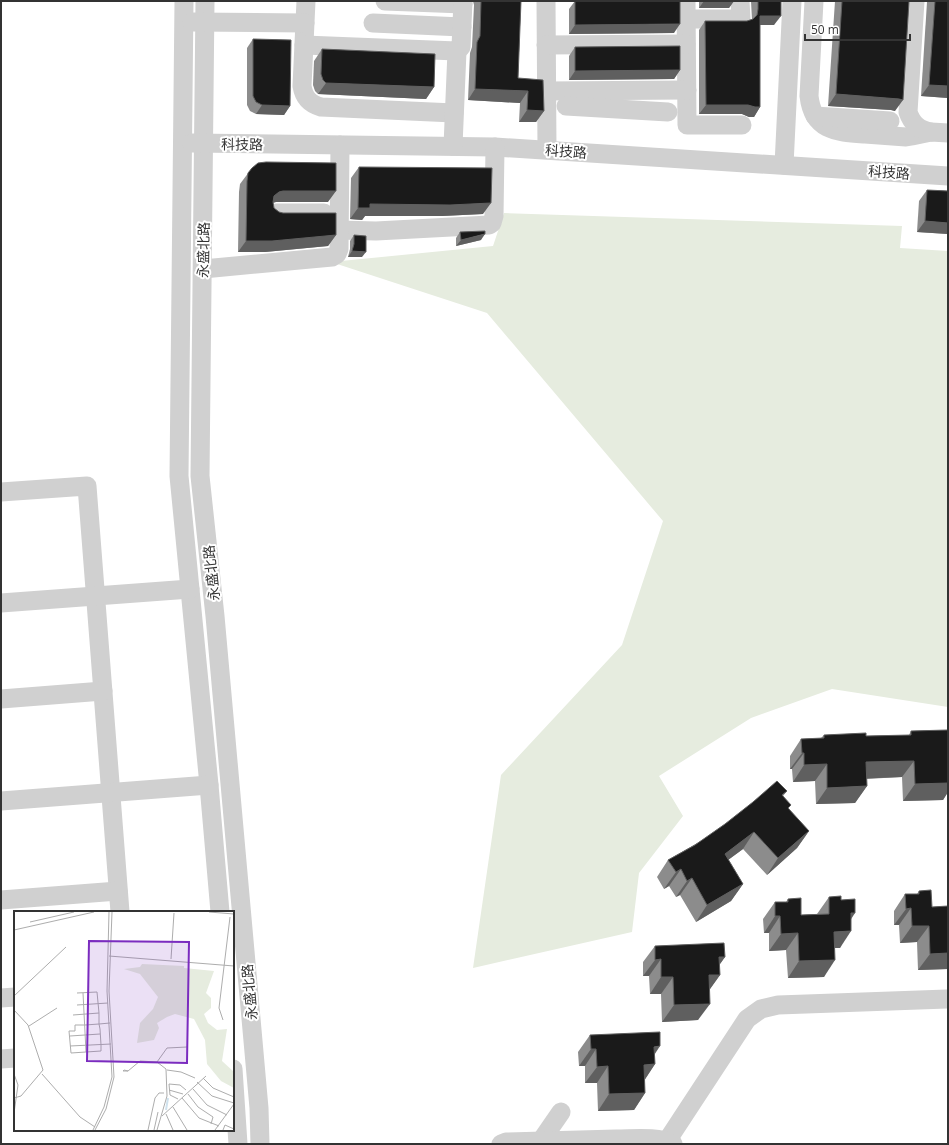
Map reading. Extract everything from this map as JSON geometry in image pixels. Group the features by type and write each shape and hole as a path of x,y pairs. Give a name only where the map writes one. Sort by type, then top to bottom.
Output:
{"street":[{"name":"永盛北路","path":"184,1 179,476 220,911"},
{"name":"永盛北路","path":"206,1 200,476 215,616 259,1108 260,1144"},
{"path":"306,1 302,86 303,92 310,102 321,107 454,112"},
{"path":"385,1 463,3 461,47 457,51 453,146"},
{"path":"546,1 547,149"},
{"path":"740,1 741,19 686,10 687,125 742,125"},
{"path":"784,165 792,1"},
{"path":"814,1 809,96 811,107 815,116 823,125 832,130 843,133 906,137 940,133"},
{"path":"915,1 908,112 910,118 918,128 924,131 940,133"},
{"path":"184,22 305,24"},
{"path":"373,24 462,27"},
{"path":"546,45 686,44"},
{"path":"304,45 457,51"},
{"path":"566,106 609,99 687,90"},
{"path":"546,91 609,99 668,112"},
{"path":"815,116 890,121"},
{"name":"科技路","path":"183,143 453,146 547,149 948,176"},
{"path":"203,269 334,256 339,252 340,145"},
{"path":"276,213 339,222 376,230 489,225 492,223 494,216 495,147"},
{"path":"1,492 87,486 120,911"},
{"path":"1,603 190,589"},
{"path":"1,699 103,691"},
{"path":"1,801 209,785"},
{"path":"1,900 118,891"},
{"path":"1,998 14,997"},
{"path":"500,1144 506,1142 645,1139 670,1142 747,1019 762,1009 778,1005 947,999"},
{"path":"1,1059 14,1058"},
{"path":"234,1084 238,1144"},
{"path":"541,1141 561,1112"}],"shaded area":[{"path":"504,213 902,226 900,248 948,251 948,707 832,689 751,718 659,776 683,816 639,873 632,932 473,968 501,775 622,645 663,521 487,313 331,262 493,246"}],"building":[{"path":"481,1 521,1 518,78 543,80 544,111 527,110 528,91 475,89 477,42 480,36"},
{"path":"575,1 680,1 680,24 575,25"},
{"path":"758,1 781,1 781,16 760,16 760,107 748,105 706,105 705,21 747,21 753,19 757,15"},
{"path":"842,1 909,1 903,100 836,94"},
{"path":"935,1 948,1 948,86 929,85"},
{"path":"253,39 291,40 290,106 262,105 256,102 253,96"},
{"path":"680,46 680,70 575,71 575,47"},
{"path":"322,49 435,54 434,87 326,83 321,74"},
{"path":"258,163 336,163 336,191 283,191 274,196 273,202 274,208 283,213 336,213 336,235 272,241 246,241 248,173"},
{"path":"359,167 492,168 491,203 450,205 370,204 370,208 358,208"},
{"path":"927,190 948,191 948,223 925,221"},
{"path":"485,231 485,234 461,240 460,232"},
{"path":"354,235 366,236 366,252 352,251"},
{"path":"948,730 948,783 915,784 914,761 866,762 867,786 827,788 827,764 804,765 804,753 802,753 801,739 824,738 824,735 866,733 866,736 911,735 911,731"},
{"path":"777,781 787,791 782,795 791,805 788,808 809,831 778,858 754,832 725,854 743,884 707,905 692,878 687,881 681,869 676,872 668,860 695,845 725,824"},
{"path":"931,890 932,907 948,906 948,953 930,954 929,926 912,926 911,908 906,909 905,894 919,894 919,891"},
{"path":"841,896 841,900 855,899 855,913 851,913 851,931 834,932 835,960 799,961 798,933 781,934 780,916 775,916 775,902 788,902 788,899 801,898 801,915 829,914 829,897"},
{"path":"724,943 725,957 719,957 720,975 709,975 710,1004 674,1005 673,977 661,977 661,959 655,960 655,946"},
{"path":"660,1032 660,1046 654,1047 655,1064 644,1065 645,1093 609,1094 608,1066 597,1067 596,1049 591,1049 590,1035"}]}
